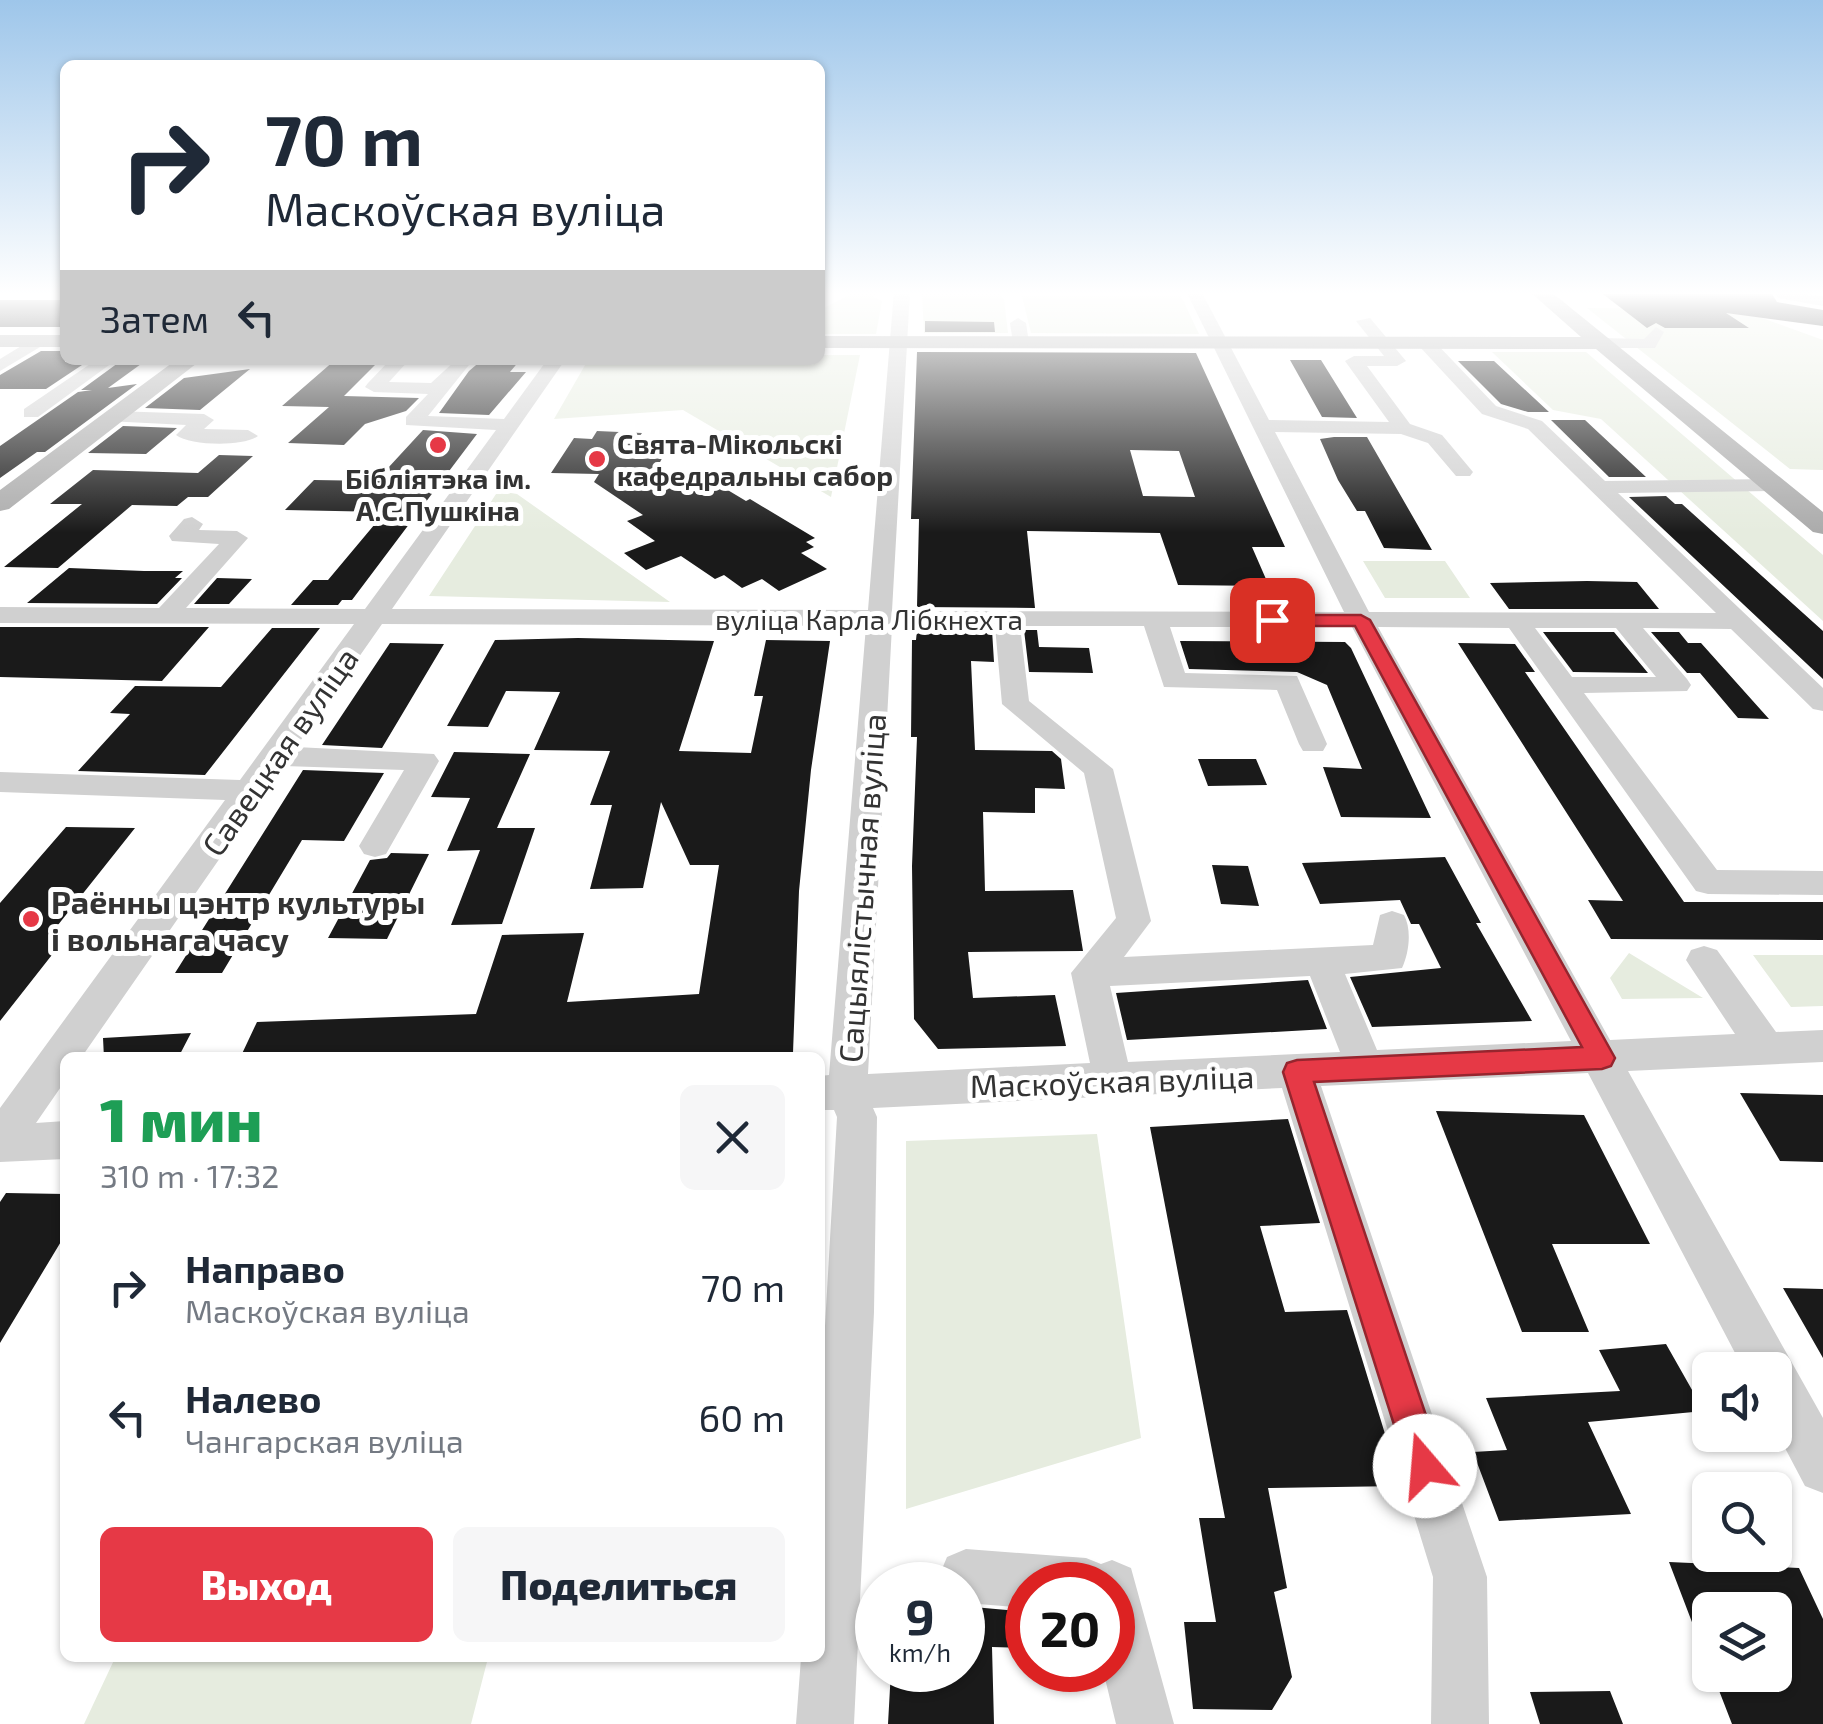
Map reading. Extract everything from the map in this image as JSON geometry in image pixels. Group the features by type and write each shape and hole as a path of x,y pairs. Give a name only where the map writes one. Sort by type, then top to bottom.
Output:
{"main road":[{"path":"0,502 175,371"},
{"path":"1635,371 1823,526"}],"street":[{"path":"31,413 91,371"},
{"path":"389,371 374,386 436,390 455,371"},
{"name":"Савецкая вуліца","path":"64,1052 548,371"},
{"name":"Сацыялістычная вуліца","path":"825,1724 851,1292 857,1116 834,1092 879,618 895,371"},
{"path":"1232,371 1361,620 1760,1352"},
{"path":"1362,371 1403,428"},
{"path":"1453,371 1489,410 1536,425 1823,702"},
{"path":"436,390 438,395 413,421 510,424"},
{"path":"114,418 204,420 186,435 248,436"},
{"path":"1260,426 1403,428 1435,438 1463,472"},
{"path":"1600,487 1773,485"},
{"path":"165,616 238,538 180,536 192,524"},
{"name":"вуліца Карла Лібкнехта","path":"0,616 1739,621"},
{"path":"1007,619 1016,704 1098,769 1134,921 1089,973"},
{"path":"1155,620 1174,681 1286,682 1314,744"},
{"path":"1517,621 1708,882 1823,883"},
{"path":"1564,685 1678,685 1623,621"},
{"path":"275,756 424,761 374,846"},
{"path":"0,782 250,791"},
{"path":"1089,973 1389,958 1392,924"},
{"path":"1704,960 1767,1049"},
{"path":"1324,964 1366,1068"},
{"path":"1089,973 1114,1080"},
{"name":"Маскоўская вуліца","path":"834,1092 1823,1046"},
{"name":"Савецкая вуліца","path":"0,1142 60,1058"},
{"path":"1297,1072 1460,1578 1460,1724"},
{"path":"0,1142 60,1140"},
{"path":"1792,1411 1823,1468"},
{"path":"1135,1682 1145,1724"}],"shaded area":[{"path":"581,371 857,371 831,497 683,410 554,419"},
{"path":"1512,371 1609,371 1823,555 1823,621 1601,419 1553,410"},
{"path":"1667,371 1823,371 1823,470 1790,469"},
{"path":"498,491 517,494 670,602 429,596"},
{"path":"1363,561 1445,561 1470,598 1385,598"},
{"path":"1629,953 1703,998 1622,999 1610,978"},
{"path":"1753,955 1823,955 1823,1006 1791,1007"},
{"path":"1097,1134 1141,1438 906,1509 906,1141"},
{"path":"113,1662 487,1662 471,1724 84,1724"}],"building":[{"path":"6,371 72,371 46,389 0,389 0,375"},
{"path":"106,371 131,371 108,388 137,384 45,452 37,452 0,478 0,446 78,392 92,390 81,390"},
{"path":"247,371 200,410 145,408 184,378"},
{"path":"322,371 369,371 344,396 419,398 406,411 365,424 344,445 288,443 329,407 282,406"},
{"path":"469,371 526,372 489,415 439,413"},
{"path":"916,371 1204,371 1285,547 1252,547 1269,586 1178,585 1160,533 1027,531 1035,608 917,607 919,519 911,519","holes":["1130,450 1179,451 1195,497 1143,496"]},
{"path":"1296,371 1328,371 1357,418 1322,417"},
{"path":"1468,371 1505,371 1549,412 1528,412 1501,404"},
{"path":"1551,420 1585,420 1646,477 1609,477"},
{"path":"123,426 177,428 146,454 88,453"},
{"path":"423,430 477,434 352,600 342,600 338,605 291,605 313,580 328,580 385,512 285,510 314,480 376,481"},
{"path":"597,431 642,433 637,440 671,441 657,468 699,494 721,486 746,501 750,499 815,538 806,542 814,547 801,553 827,569 779,591 762,579 742,588 724,575 715,579 681,556 646,570 624,553 655,541 627,521 643,515 594,482 599,474 551,473 574,438 592,439"},
{"path":"1367,437 1432,550 1384,548 1365,511 1357,511 1338,480 1320,439"},
{"path":"219,455 253,456 208,497 188,497 177,506 132,505 58,568 4,567 82,504 50,504 93,470 198,473"},
{"path":"1666,496 1675,504 1682,504 1823,631 1823,679 1629,497"},
{"path":"69,568 183,571 175,578 182,578 157,604 27,603"},
{"path":"217,578 252,579 229,604 194,604"},
{"path":"1637,582 1659,609 1509,609 1490,583"},
{"path":"0,627 209,627 162,681 0,677"},
{"path":"272,628 320,628 205,775 78,771 130,714 110,713 135,686 221,687"},
{"path":"917,630 992,630 994,662 971,661 975,750 1052,751 1061,759 1065,789 1035,788 1035,813 983,812 985,891 1073,890 1083,951 968,952 973,998 1055,995 1066,1046 938,1049 914,1019 912,866 917,737 911,737 912,640 916,640"},
{"path":"1024,630 1037,630 1039,647 1089,648 1093,673 1029,672"},
{"path":"1543,632 1614,632 1648,673 1573,672"},
{"path":"1651,632 1679,632 1688,643 1701,643 1769,719 1738,718 1700,673 1687,673"},
{"path":"495,640 714,641 679,751 751,753 763,696 754,696 766,640 830,641 799,891 793,1052 243,1052 257,1022 476,1014 502,935 584,933 567,1002 699,994 719,865 690,865 661,802 643,888 590,889 612,805 590,805 610,751 534,750 560,692 506,691 488,727 447,726"},
{"path":"1180,641 1345,642 1431,818 1341,817 1323,767 1362,769 1327,685 1297,672 1189,669"},
{"path":"390,643 444,644 382,748 322,745"},
{"path":"1458,643 1515,644 1535,672 1525,672 1684,902 1823,902 1823,940 1611,939 1588,900 1623,901"},
{"path":"454,752 530,754 497,828 535,828 502,924 451,925 480,850 447,851 470,798 431,797"},
{"path":"1198,759 1256,759 1267,785 1208,786"},
{"path":"303,770 384,773 344,841 302,840 222,973 175,973"},
{"name":"Раённы цэнтр культуры і вольнага часу","path":"66,827 135,828 50,935 55,951 0,1021 0,903"},
{"path":"391,853 429,854 387,939 328,938 370,860 387,858"},
{"path":"1445,857 1481,923 1476,923 1532,1021 1372,1027 1350,977 1441,968 1419,924 1411,924 1400,900 1320,904 1302,863"},
{"path":"1212,865 1248,866 1259,906 1221,904"},
{"path":"1308,980 1327,1029 1127,1040 1116,993"},
{"path":"191,1033 181,1052 104,1052 103,1038"},
{"path":"1740,1093 1823,1095 1823,1162 1780,1161"},
{"path":"1436,1111 1584,1115 1650,1244 1552,1244 1589,1332 1522,1332"},
{"path":"1288,1119 1320,1223 1260,1226 1285,1312 1347,1310 1401,1486 1268,1488 1287,1588 1274,1592 1292,1677 1272,1710 1193,1709 1184,1622 1216,1622 1199,1518 1225,1518 1150,1127"},
{"path":"6,1193 60,1194 60,1243 0,1343 0,1202"},
{"path":"1783,1288 1823,1289 1823,1358"},
{"path":"1666,1344 1692,1390 1692,1412 1588,1422 1631,1514 1499,1521 1473,1452 1507,1450 1486,1398 1620,1391 1599,1350"},
{"path":"1669,1562 1692,1563 1692,1572 1792,1572 1792,1568 1799,1568 1823,1619 1823,1724 1732,1724 1720,1692 1792,1692 1792,1592 1692,1592 1692,1622"},
{"path":"985,1608 1005,1610 1005,1647 992,1647 994,1724 888,1724 890,1692 985,1692"},
{"path":"1610,1691 1623,1724 1540,1724 1530,1692"}],"place":[{"name":"Бібліятэка ім. А.С.Пушкіна","path":"438,445"},
{"name":"Свята-Мікольскі кафедральны сабор","path":"597,459"},
{"name":"Раённы цэнтр культуры і вольнага часу","path":"31,919"}],"route":[{"path":"1272,620 1361,620 1602,1058 1297,1072 1425,1466"}]}
